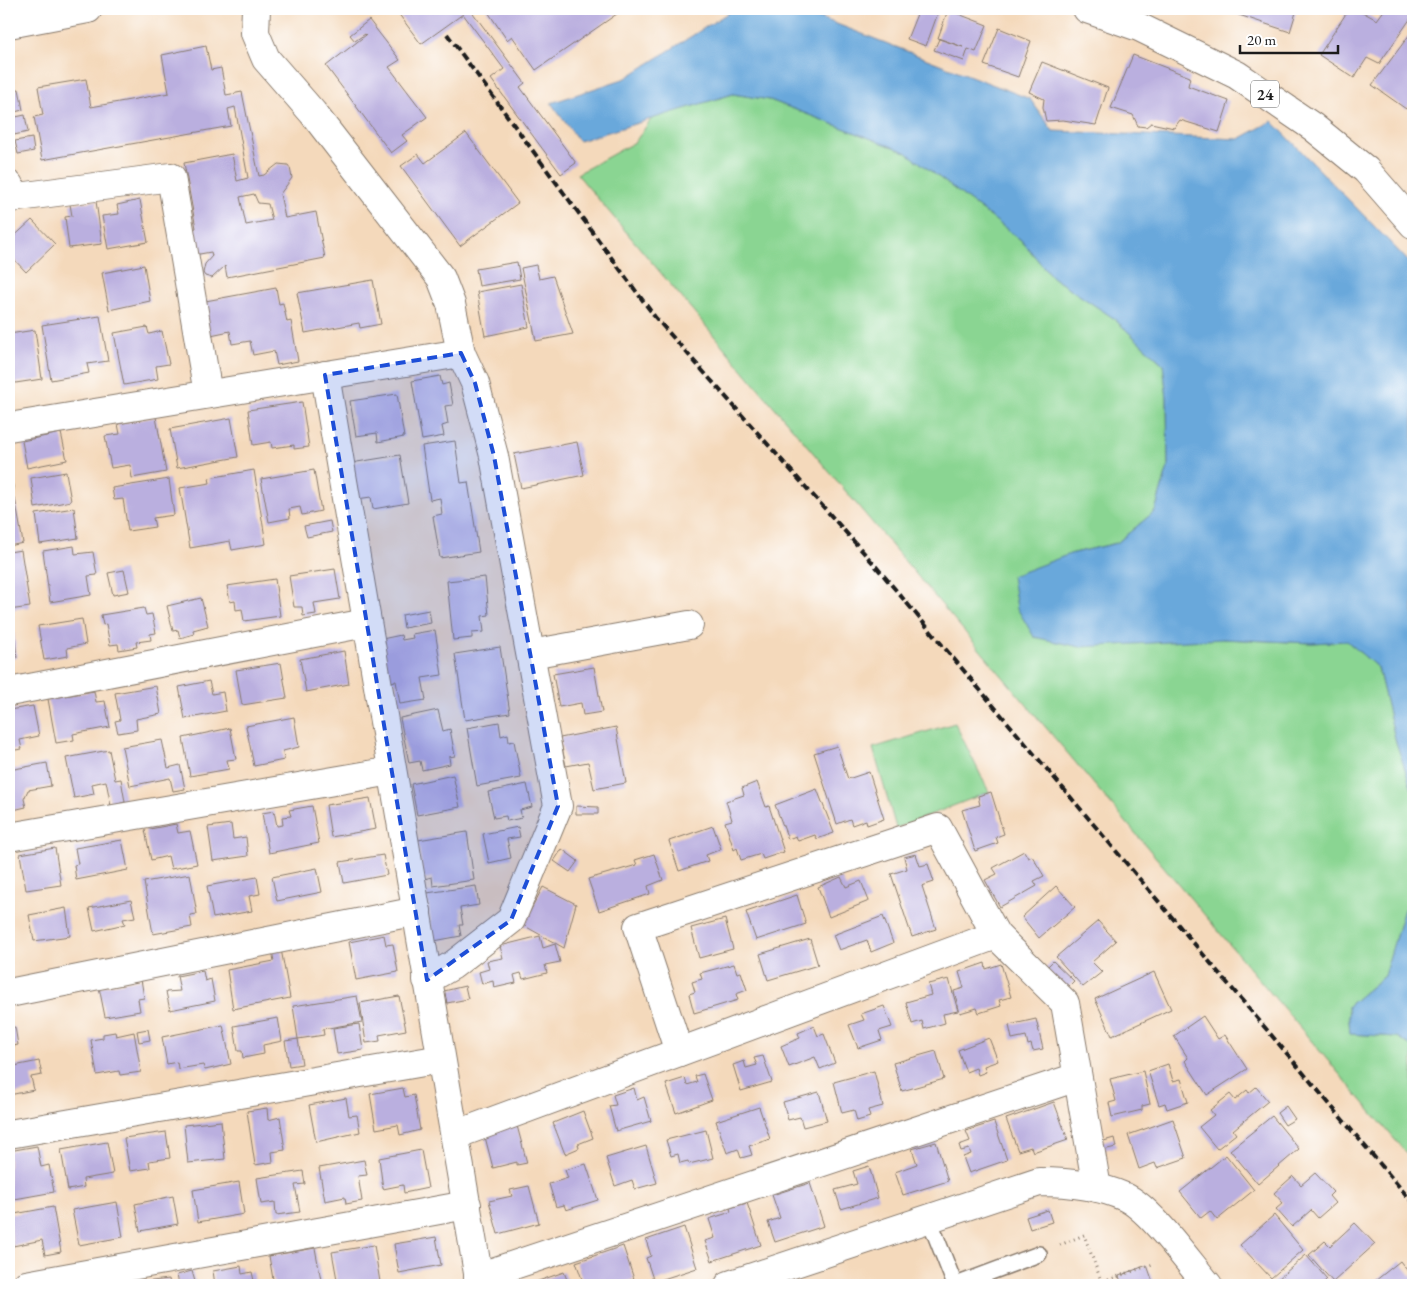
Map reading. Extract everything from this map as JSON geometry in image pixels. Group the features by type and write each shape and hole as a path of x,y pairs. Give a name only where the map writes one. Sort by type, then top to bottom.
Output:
{"street":[{"path":"9,24 88,9"},
{"path":"256,9 255,33 266,59 313,113 441,278 451,304 461,353 474,383 494,456 558,806 511,920 453,965 427,980"},
{"name":"24","path":"1087,9 1140,27 1237,75 1313,127 1366,170 1413,224"},
{"path":"9,193 172,177 208,394"},
{"path":"9,427 461,353"},
{"path":"325,375 479,1281 1077,1077"},
{"path":"9,692 366,623"},
{"path":"531,654 689,625"},
{"path":"9,837 392,771"},
{"path":"679,1052 638,927 938,828 996,935 1065,1002 1097,1188"},
{"path":"9,993 417,911"},
{"path":"455,1134 996,935"},
{"path":"9,1134 441,1059"},
{"path":"738,1284 1039,1182 1068,1182 1126,1197 1143,1209 1208,1285"},
{"path":"26,1285 467,1205"}],"lane":[{"path":"929,1219 956,1285 1039,1254"}],"path":[{"path":"1039,1254 1084,1235 1102,1283"},
{"path":"1094,1285 1181,1254"}],"highlighted area":[{"path":"461,353 475,383 494,456 558,806 511,920 427,980 325,375"}],"green space":[{"path":"733,94 770,100 906,152 1021,240 1052,277 1112,317 1163,364 1167,398 1168,467 1155,511 1117,543 1070,554 1223,639 1312,643 1347,641 1378,668 1396,742 1413,793 1413,904 1404,910 1384,976 1348,1006 1350,1034 1397,1037 1413,1047 1413,1161 577,174 635,142 652,118"},
{"path":"955,723 989,792 896,828 873,748"}],"water":[{"path":"734,9 798,9 1030,99 1053,131 1239,139 1272,121 1413,266 1413,793 1396,742 1378,668 1347,641 1312,643 1223,639 1080,647 1034,637 1017,608 1012,576 1070,554 1117,543 1155,511 1168,467 1167,398 1163,364 1112,317 1052,277 1021,240 906,152 770,100 733,94 579,141 551,103 626,78"},
{"path":"1413,904 1413,1047 1397,1037 1350,1034 1348,1006 1384,976 1404,909"}],"building":[{"path":"395,9 470,9 525,83 520,87 576,163 561,174 491,79 504,69 463,14 421,44"},
{"path":"486,9 624,9 536,70 512,36 507,40"},
{"path":"919,9 939,10 926,46 907,39"},
{"path":"1238,9 1297,9 1290,32 1236,14"},
{"path":"1349,9 1357,9 1377,20 1385,9 1403,9 1413,15 1379,64 1367,58 1354,78 1319,55"},
{"path":"948,10 987,25 976,52 968,49 964,61 934,50 939,39 963,47 938,38"},
{"path":"369,20 400,60 389,67 427,117 402,135 407,141 391,153 326,66 366,35 355,41 350,35"},
{"path":"999,28 1031,41 1018,77 984,65"},
{"path":"1413,30 1413,99 1406,109 1372,85"},
{"path":"206,46 211,70 221,68 226,95 242,92 259,176 264,175 278,164 288,165 292,178 280,194 285,218 316,212 325,258 227,277 225,266 212,278 205,276 203,273 205,264 212,256 211,252 194,255 189,230 196,228 184,163 232,154 237,181 248,178 235,107 228,109 231,126 42,160 34,117 43,115 38,87 86,79 91,107 169,93 162,55","holes":["254,194 258,203 268,204 272,220 246,225 240,197"]},
{"path":"1133,55 1190,77 1188,86 1229,101 1219,132 1180,120 1174,128 1151,123 1146,127 1138,126 1133,115 1111,108"},
{"path":"1042,62 1108,88 1096,125 1063,120 1046,121 1043,107 1044,99 1029,92"},
{"path":"19,89 23,110 10,113 9,90"},
{"path":"25,115 28,132 14,135 11,118"},
{"path":"466,133 518,203 460,246 401,166 418,154 425,163"},
{"path":"32,138 34,151 18,154 15,141"},
{"path":"140,200 148,242 108,249 102,216 119,214 117,205"},
{"path":"96,201 102,244 69,248 65,217 72,216 70,204"},
{"path":"32,220 55,244 26,272 9,254 9,241"},
{"path":"517,262 520,279 479,286 476,269"},
{"path":"144,265 150,301 109,310 102,273"},
{"path":"536,265 539,279 553,276 573,334 536,341 521,268"},
{"path":"373,280 381,324 360,328 359,323 305,333 297,293"},
{"path":"521,284 529,327 485,336 477,292"},
{"path":"276,288 279,304 283,303 287,322 291,321 298,361 277,365 274,351 253,355 250,341 232,344 230,331 206,336 200,302"},
{"path":"100,316 108,361 87,364 89,373 51,380 42,325"},
{"path":"147,327 149,334 162,331 169,364 156,366 158,379 124,385 114,333"},
{"path":"35,330 42,379 9,384 9,334"},
{"path":"440,376 442,385 449,383 453,405 445,406 448,424 442,426 444,436 422,440 412,381"},
{"path":"397,394 404,437 378,442 377,433 356,436 350,401"},
{"path":"302,402 309,447 294,449 294,445 272,448 271,442 253,445 248,410"},
{"path":"156,417 166,472 132,478 130,465 111,468 105,436 120,434 118,424"},
{"path":"231,418 238,457 177,468 170,429"},
{"path":"61,433 67,460 27,468 22,441"},
{"path":"455,441 461,483 468,482 479,552 440,558 433,516 442,514 440,498 430,500 422,446"},
{"path":"577,442 584,475 521,488 514,454"},
{"path":"400,455 408,503 373,509 371,497 357,499 351,463"},
{"path":"9,469 14,490 9,491"},
{"path":"254,470 266,544 232,550 230,541 190,548 180,488 210,483 209,478"},
{"path":"314,470 321,511 302,515 300,507 289,509 290,518 269,522 261,479"},
{"path":"66,472 71,501 35,508 31,478"},
{"path":"169,479 174,515 153,518 155,527 128,531 123,499 114,500 112,488"},
{"path":"15,498 23,543 9,546 9,499"},
{"path":"74,508 78,538 40,544 36,514"},
{"path":"330,521 332,532 307,537 304,526"},
{"path":"74,546 75,554 93,552 97,575 88,576 91,595 50,602 43,551"},
{"path":"21,550 30,607 9,610 9,552"},
{"path":"335,569 340,599 314,603 316,614 303,616 302,607 294,607 289,576"},
{"path":"124,570 129,592 113,595 108,573"},
{"path":"485,577 489,615 482,616 484,632 472,633 472,638 453,640 447,581"},
{"path":"275,579 280,616 244,621 242,609 236,610 235,601 230,602 227,586"},
{"path":"201,598 208,626 193,630 194,634 180,638 178,630 173,631 167,606"},
{"path":"144,608 146,615 152,614 156,633 150,634 151,640 136,642 137,647 119,650 118,644 110,645 106,624 103,625 101,615"},
{"path":"429,610 431,623 404,628 402,615"},
{"path":"82,619 86,644 67,648 68,656 44,660 38,626"},
{"path":"435,630 442,675 422,678 426,700 400,704 396,681 389,682 382,639 401,635 402,640 413,638 412,634"},
{"path":"14,633 17,658 9,659 9,634"},
{"path":"500,647 510,713 465,720 455,654"},
{"path":"344,651 349,684 306,692 300,659"},
{"path":"281,663 287,698 242,705 236,670"},
{"path":"594,667 602,712 583,715 581,703 559,707 553,674"},
{"path":"209,681 212,694 223,692 226,711 185,719 179,687"},
{"path":"156,686 161,714 136,719 137,730 118,733 115,721 120,720 115,693"},
{"path":"94,691 96,702 105,701 110,727 73,734 74,740 56,743 48,699"},
{"path":"33,706 39,736 20,740 22,749 9,751 9,710"},
{"path":"438,710 443,731 450,729 455,756 449,757 450,764 422,770 420,761 409,763 400,718"},
{"path":"294,717 299,747 283,751 284,760 254,766 246,726"},
{"path":"499,722 501,736 508,734 509,742 514,741 521,778 477,786 467,728"},
{"path":"616,727 626,783 594,789 588,762 566,766 560,738"},
{"path":"230,728 236,759 227,760 229,769 190,776 183,738"},
{"path":"162,740 168,768 180,765 185,789 173,791 170,778 130,786 122,747"},
{"path":"837,746 848,779 869,772 884,819 867,825 866,820 852,825 850,819 837,824 814,753"},
{"path":"109,750 115,780 121,779 125,802 111,806 106,781 92,784 94,794 74,798 66,758"},
{"path":"47,763 51,786 28,790 24,799 26,807 9,811 9,770"},
{"path":"453,775 460,807 417,815 411,784"},
{"path":"757,782 766,807 769,806 784,852 763,859 761,854 741,860 737,848 734,850 725,822 732,820 726,801 744,795 742,788"},
{"path":"527,784 532,807 520,810 522,818 507,821 506,816 494,818 488,792"},
{"path":"817,789 834,833 817,839 815,835 798,841 796,836 788,839 775,805"},
{"path":"991,792 1004,834 996,837 998,843 975,851 962,810 980,805 978,796"},
{"path":"370,798 376,829 331,837 326,805"},
{"path":"312,806 319,843 269,853 262,813 274,811 277,826 283,825 282,817 291,816 289,810"},
{"path":"576,806 598,807 598,814 576,814"},
{"path":"176,824 178,833 190,831 197,864 171,869 168,856 151,860 145,830"},
{"path":"231,824 233,839 246,837 248,856 213,861 208,827"},
{"path":"713,826 721,849 706,855 708,861 679,871 669,841"},
{"path":"518,827 520,837 507,839 511,858 489,863 483,834"},
{"path":"467,832 474,880 433,886 432,877 424,879 418,840"},
{"path":"122,840 128,870 76,880 74,865 78,864 75,848"},
{"path":"55,848 61,885 26,890 20,854"},
{"path":"562,849 578,861 570,872 554,861"},
{"path":"1024,851 1028,858 1032,856 1044,876 1034,881 1037,886 1000,907 985,880 997,874 993,868"},
{"path":"654,854 663,880 648,886 650,894 599,911 588,879 637,865 635,860"},
{"path":"916,854 920,866 928,864 934,882 922,886 936,929 912,937 891,874 907,869 904,857"},
{"path":"383,855 387,875 344,883 340,862"},
{"path":"317,868 322,892 277,901 272,877"},
{"path":"190,874 197,914 190,915 192,927 153,934 144,882"},
{"path":"257,877 260,894 249,896 252,911 213,918 207,886"},
{"path":"841,877 846,887 861,881 869,901 829,917 818,887"},
{"path":"476,886 479,905 460,908 463,925 459,925 461,936 434,941 427,893"},
{"path":"1056,886 1075,907 1039,938 1022,917"},
{"path":"543,887 576,904 564,948 523,925"},
{"path":"797,895 806,924 756,940 746,912"},
{"path":"131,900 135,917 123,919 125,924 94,931 89,908"},
{"path":"66,908 70,936 34,941 29,915"},
{"path":"883,916 893,943 871,952 867,940 839,950 833,935"},
{"path":"725,919 733,949 699,958 691,928"},
{"path":"1098,921 1116,941 1092,962 1102,972 1083,987 1056,957"},
{"path":"384,935 386,945 393,944 398,972 356,980 349,942"},
{"path":"540,936 543,948 555,944 560,962 545,965 547,973 523,979 521,973 514,975 516,983 494,988 493,981 482,984 479,972 489,969 487,961 503,958 500,946"},
{"path":"810,939 818,965 768,980 760,954"},
{"path":"281,949 290,998 233,1009 227,970 274,961 272,951"},
{"path":"1053,961 1074,981 1064,991 1043,971"},
{"path":"985,963 986,969 1001,964 1011,997 999,1000 1001,1006 979,1013 977,1008 960,1013 954,991 964,988 959,972"},
{"path":"734,964 737,973 741,972 747,990 736,994 738,1000 694,1013 689,994 695,992 692,982 702,979 700,973"},
{"path":"203,971 205,981 211,979 215,1001 170,1010 166,992 180,991 177,976"},
{"path":"1154,972 1171,1009 1112,1036 1095,999"},
{"path":"141,979 144,998 138,999 140,1011 105,1017 99,987"},
{"path":"949,979 958,1011 943,1014 945,1023 924,1029 922,1021 912,1024 906,1002 931,995 928,984"},
{"path":"465,986 468,999 447,1003 444,991"},
{"path":"357,996 362,1022 323,1029 324,1035 298,1039 293,1006"},
{"path":"399,996 406,1030 379,1035 380,1041 366,1043 360,1003"},
{"path":"884,1006 892,1027 879,1031 882,1040 858,1048 849,1025 864,1020 861,1014"},
{"path":"1203,1016 1218,1039 1225,1035 1247,1069 1207,1095 1185,1061 1188,1058 1174,1036"},
{"path":"278,1018 282,1041 263,1045 264,1054 243,1058 242,1051 238,1051 234,1026"},
{"path":"1036,1019 1043,1049 1033,1051 1031,1044 1028,1045 1026,1036 1012,1039 1009,1025"},
{"path":"359,1024 363,1050 337,1054 333,1028"},
{"path":"223,1025 231,1064 205,1070 203,1065 178,1069 177,1062 167,1064 162,1037"},
{"path":"814,1026 818,1036 824,1034 835,1063 820,1069 815,1057 789,1067 781,1046 800,1038 798,1033"},
{"path":"15,1027 18,1045 9,1047 9,1028"},
{"path":"148,1029 150,1040 139,1042 137,1031"},
{"path":"115,1032 116,1036 134,1032 141,1072 120,1075 119,1071 97,1075 91,1040 103,1038 103,1034"},
{"path":"989,1038 998,1061 984,1066 986,1072 978,1075 976,1068 966,1072 958,1050"},
{"path":"298,1039 302,1064 289,1066 285,1041"},
{"path":"936,1051 944,1079 902,1091 893,1063"},
{"path":"763,1056 772,1082 741,1091 733,1065 744,1061 746,1068 757,1065 754,1058"},
{"path":"39,1061 42,1075 31,1077 34,1090 9,1095 9,1067"},
{"path":"1168,1064 1173,1081 1181,1079 1188,1102 1167,1109 1165,1103 1159,1105 1148,1071"},
{"path":"874,1071 883,1106 868,1110 870,1117 857,1121 854,1110 842,1113 834,1082"},
{"path":"1143,1071 1150,1104 1142,1106 1142,1110 1112,1117 1109,1103 1116,1101 1110,1079"},
{"path":"703,1074 712,1100 676,1113 666,1084 685,1078 687,1085 697,1082 695,1076"},
{"path":"1256,1087 1268,1101 1233,1130 1236,1134 1217,1149 1199,1127 1214,1115 1210,1110 1230,1094 1235,1100 1247,1090 1249,1093"},
{"path":"403,1088 405,1097 414,1095 420,1130 400,1135 398,1125 376,1129 370,1094"},
{"path":"634,1088 637,1100 644,1097 651,1121 616,1131 609,1106 616,1105 613,1095"},
{"path":"819,1092 827,1121 803,1127 800,1117 788,1120 783,1102"},
{"path":"346,1098 349,1116 357,1115 360,1132 316,1142 309,1105"},
{"path":"1054,1102 1068,1140 1033,1152 1031,1147 1018,1151 1006,1119"},
{"path":"1286,1106 1295,1119 1285,1125 1277,1113"},
{"path":"759,1107 770,1139 749,1146 752,1155 741,1158 738,1149 727,1153 716,1121"},
{"path":"267,1108 268,1120 280,1117 285,1150 272,1152 273,1162 255,1165 247,1111"},
{"path":"583,1111 593,1138 578,1144 579,1148 565,1154 553,1123"},
{"path":"1272,1116 1299,1149 1258,1184 1230,1150"},
{"path":"1173,1119 1186,1158 1157,1168 1155,1163 1139,1169 1128,1135"},
{"path":"221,1121 225,1159 188,1163 184,1125"},
{"path":"516,1122 527,1163 517,1165 517,1162 493,1168 484,1133"},
{"path":"994,1122 1007,1160 969,1173 963,1157 971,1154 969,1149 961,1151 959,1145 970,1141 966,1131"},
{"path":"706,1130 713,1158 689,1164 688,1161 680,1163 678,1154 671,1156 666,1140"},
{"path":"166,1132 170,1158 149,1161 150,1168 130,1171 124,1138"},
{"path":"1114,1138 1116,1147 1099,1151 1097,1143"},
{"path":"107,1142 113,1174 83,1179 84,1187 68,1190 61,1150"},
{"path":"936,1142 948,1181 903,1195 895,1172 917,1164 912,1149"},
{"path":"37,1146 41,1167 49,1165 54,1192 9,1200 9,1151"},
{"path":"646,1146 657,1183 635,1189 632,1180 615,1186 606,1158"},
{"path":"421,1150 428,1188 404,1193 403,1185 383,1189 379,1158"},
{"path":"1226,1155 1254,1190 1217,1220 1210,1211 1201,1218 1180,1192"},
{"path":"364,1160 367,1175 358,1176 362,1201 346,1204 345,1197 325,1201 319,1168"},
{"path":"586,1164 598,1200 566,1210 564,1205 556,1207 549,1184 568,1178 565,1170"},
{"path":"869,1166 878,1198 841,1209 835,1190 857,1184 853,1171"},
{"path":"303,1171 305,1184 295,1185 300,1212 276,1215 275,1202 261,1204 257,1178"},
{"path":"1315,1173 1333,1192 1329,1196 1335,1203 1318,1218 1311,1210 1292,1227 1276,1209 1283,1203 1274,1193 1293,1176 1301,1185"},
{"path":"239,1182 244,1214 198,1222 193,1190"},
{"path":"810,1183 824,1226 775,1242 768,1222 780,1218 772,1195"},
{"path":"529,1186 539,1223 498,1234 489,1201 512,1196 510,1190"},
{"path":"173,1196 178,1224 140,1231 135,1204"},
{"path":"117,1202 123,1237 79,1245 72,1210"},
{"path":"747,1203 761,1245 712,1261 705,1241 715,1238 709,1219 731,1212 730,1208"},
{"path":"53,1207 61,1252 45,1255 42,1240 13,1246 9,1215"},
{"path":"1048,1210 1052,1222 1030,1229 1026,1217"},
{"path":"1274,1215 1303,1250 1271,1278 1240,1245"},
{"path":"1355,1223 1375,1244 1333,1282 1309,1255 1325,1241 1330,1246"},
{"path":"684,1227 697,1268 654,1282 646,1258 651,1256 646,1240"},
{"path":"436,1237 441,1265 399,1273 394,1244"},
{"path":"374,1245 380,1282 338,1285 332,1252"},
{"path":"623,1246 634,1279 617,1285 584,1285 576,1262"},
{"path":"315,1248 322,1285 274,1285 269,1256"},
{"path":"1306,1255 1327,1279 1321,1285 1271,1285"},
{"path":"1400,1261 1413,1278 1413,1285 1370,1285"},
{"path":"1147,1265 1154,1285 1122,1285 1119,1276"},
{"path":"241,1266 242,1274 252,1272 255,1285 215,1285 213,1271"},
{"path":"192,1271 196,1285 179,1285 177,1275"},
{"path":"564,1272 569,1285 527,1285"},
{"path":"169,1279 170,1285 144,1285 144,1282"}],"railway":[{"path":"447,34 655,317 873,563 1413,1203"}]}
